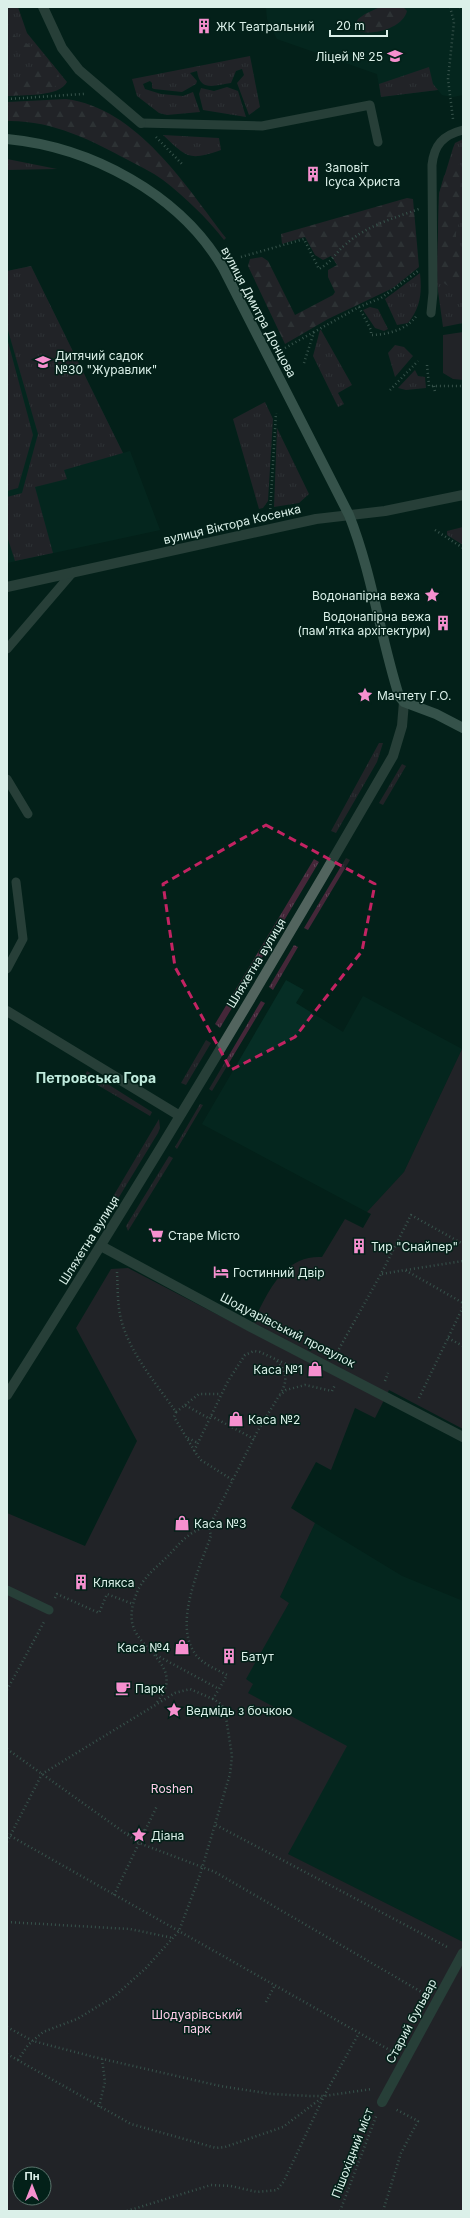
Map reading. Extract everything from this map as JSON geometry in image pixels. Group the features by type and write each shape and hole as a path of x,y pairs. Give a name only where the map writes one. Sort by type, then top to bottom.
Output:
{"street":[{"path":"43,7 62,48 79,70 141,123"},
{"name":"вулиця Дмитра Донцова","path":"7,139 31,141 57,147 109,168 160,199 200,235 223,268 348,515"},
{"name":"вулиця Віктора Косенка","path":"7,587 316,519 385,511 463,495"},
{"path":"348,515 361,546 382,639 399,696 404,702 436,714 463,728"},
{"name":"Шляхетна вулиця","path":"7,1395 101,1246 180,1116 393,756 402,726 404,702"},
{"path":"7,1011 180,1116"},
{"name":"Шодуарівський провулок","path":"101,1246 463,1436"},
{"name":"Старий бульвар","path":"382,2102 463,1953"}],"lane":[{"path":"141,123 262,126 370,105 378,142"},
{"path":"431,313 433,151 440,142 459,131"},
{"path":"7,649 73,572"},
{"path":"7,779 28,814"},
{"path":"7,969 23,940 16,882"},
{"path":"7,1590 49,1610"}],"path":[{"path":"450,7 454,22 448,86 459,131"},
{"path":"7,99 75,94"},
{"path":"157,139 182,164"},
{"path":"241,257 304,239 319,269 331,262 346,244 364,231 432,204"},
{"path":"285,348 399,286 418,272 432,255"},
{"path":"359,308 371,330 372,335 382,335 410,324 419,310"},
{"path":"304,363 314,332"},
{"path":"390,390 418,361"},
{"path":"427,365 430,386 463,386"},
{"path":"434,386 435,392"},
{"path":"270,513 276,413"},
{"path":"435,530 463,548"},
{"path":"329,1366 381,1274 411,1215 463,1244"},
{"path":"117,1255 119,1306 122,1325 138,1356 176,1412"},
{"path":"381,1274 463,1261"},
{"path":"406,1270 463,1303"},
{"path":"414,1410 463,1307"},
{"path":"448,1338 463,1346"},
{"path":"194,1451 220,1394 245,1356 254,1351 276,1359 300,1371"},
{"path":"213,1699 227,1675 206,1663 194,1653 190,1643 188,1628 189,1597 211,1536 209,1527 234,1481 254,1439 284,1388 286,1375 284,1369 276,1359"},
{"path":"279,1396 286,1390 305,1385 332,1391 334,1387 327,1384"},
{"path":"220,1394 199,1394 176,1412 174,1417 201,1460 234,1481"},
{"path":"185,1405 254,1439"},
{"path":"188,1438 198,1443"},
{"path":"153,1706 164,1691 166,1681 162,1664 156,1655 136,1634 132,1626 133,1604 139,1588 146,1578 185,1538 198,1530 209,1527"},
{"path":"57,1594 99,1613 107,1594 133,1604"},
{"path":"7,1690 49,1610"},
{"path":"156,1655 219,1689"},
{"path":"7,1842 8,1835 42,1774 183,1689 196,1690 221,1704 225,1711 232,1756 230,1774 216,1825 179,1931 146,1968 115,1996 77,2019 43,2032 33,2040 18,2060"},
{"path":"7,1749 139,1843 202,1865 437,2001"},
{"path":"114,1894 157,1806"},
{"path":"216,1825 452,1950"},
{"path":"127,1834 146,1830"},
{"path":"8,1835 406,2058"},
{"path":"7,1922 130,1929 173,1938"},
{"path":"266,2002 275,1985"},
{"path":"7,2027 33,2040 102,2059 171,2076 233,2088 272,2094 324,2096 390,2086"},
{"path":"127,2211 212,2185 231,2186 257,2192 277,2190 284,2181 324,2096 359,2032"},
{"path":"7,2054 99,2107 147,2130 216,2148 225,2147 283,2127 324,2096"},
{"path":"99,2107 105,2082 102,2059"},
{"path":"382,2102 418,2121 401,2153 383,2211"},
{"name":"Пішохідний міст","path":"340,2211 382,2102"}],"highlighted area":[{"path":"266,825 375,884 362,951 295,1037 231,1070 175,967 163,884"}],"shaded area":[{"name":"Ліцей № 25","path":"266,7 463,7 463,95 453,97 442,95 438,90 381,97 377,74 277,39 267,19"},
{"name":"Дитячий садок №30 \"Журавлик\"","path":"31,266 123,453 130,451 160,530 7,563 7,271"},
{"path":"286,980 304,990 296,1003 343,1032 363,996 462,1049 404,1172 367,1212 202,1124"},
{"path":"315,1523 402,1576 463,1601 463,1942 288,1854 305,1822 293,1718 248,1693 245,1679 289,1603 280,1597"}],"green space":[{"path":"7,7 18,7 27,33 67,82 63,87 49,93 7,96"},
{"path":"380,7 403,7 407,11 400,22 387,29 371,32 358,31 355,25 358,19"},
{"path":"7,31 42,53 57,70 59,77 57,85 45,93 7,96 7,91 26,81 34,74 37,65 7,46"},
{"path":"250,56 260,107 249,115 237,83 244,75 242,69 236,71 231,83 215,86 202,83 197,71 190,73 197,81 196,84 182,92 154,89 152,88 152,83 150,81 143,84 145,89 161,94 183,96 193,92 200,112 167,115 159,113 137,96 132,79"},
{"path":"429,67 433,84 438,90 381,97 379,84"},
{"path":"227,87 238,91 246,117 203,110 199,94 201,88 214,91"},
{"path":"66,99 92,105 115,117 137,133 158,152 177,174 226,238 224,240 203,216 179,193 146,169 100,145 70,133 39,124 7,121 7,102"},
{"path":"163,135 219,138 221,150 202,156 189,155 183,153"},
{"path":"463,139 463,323 443,327 437,284 439,194 455,143"},
{"path":"7,159 57,169 7,170"},
{"path":"455,163 461,165 463,170 460,188 463,209 456,233 456,241 463,248 463,289 453,288 443,282 438,275 437,270 439,194 444,176"},
{"path":"407,198 413,199 419,267 393,288 328,319 285,344 248,266 250,259 262,257 268,261 295,315 333,295 335,292 328,277 328,270 337,265 331,256 323,260 315,255 305,237 282,244 281,234"},
{"name":"Дитячий садок №30 \"Журавлик\"","path":"31,266 123,453 64,470 67,479 35,487 53,553 15,561 7,536 7,497 22,493 38,434 7,327 7,271"},
{"path":"420,273 421,293 416,311 408,323 397,325 385,299"},
{"path":"370,307 378,309 388,329 384,331 375,328 363,310"},
{"path":"320,330 352,385 338,393 344,404 338,407 313,356"},
{"path":"463,332 463,380 453,379 443,373 443,335"},
{"path":"7,338 33,435 18,488 7,491"},
{"path":"395,345 404,347 413,356 395,377 388,353"},
{"path":"415,370 418,376 425,377 426,388 406,390 398,388"},
{"path":"265,402 273,419 268,501 263,508 259,509 233,419"},
{"path":"277,428 309,494 299,503 274,507"},
{"path":"463,527 463,545 447,535 447,531"},
{"path":"379,743 383,743 377,762 336,833 331,831"},
{"path":"402,764 406,766 383,805 379,803"},
{"path":"346,858 350,860 308,930 304,928"},
{"path":"314,859 319,862 220,1028 215,1024"},
{"path":"294,945 298,947 273,990 269,987"},
{"path":"261,1001 265,1003 212,1091 209,1089"},
{"path":"206,1040 211,1043 186,1085 181,1083"},
{"name":"Шодуарівський парк","path":"463,1047 463,1429 389,1390 375,1418 355,1408 331,1470 316,1462 291,1508 315,1523 280,1597 289,1603 246,1679 253,1684 248,1693 347,1746 288,1854 463,1942 463,2211 7,2211 7,1513 85,1546 137,1441 76,1328 111,1269 128,1268 249,1331 268,1293 285,1271 295,1263 307,1258 322,1257 345,1219 363,1228 371,1214 367,1212 404,1172"},
{"path":"87,1071 152,1112 150,1116 84,1077"},
{"path":"200,1104 203,1105 177,1149 175,1147"},
{"path":"159,1119 160,1128 158,1133 113,1207 108,1205"},
{"path":"169,1156 173,1158 128,1231 126,1226"}],"place":[{"name":"ЖК Театральний","path":"204,26"},
{"name":"Ліцей № 25","path":"395,56"},
{"name":"Заповіт Ісуса Христа","path":"313,174"},
{"name":"Дитячий садок №30 \"Журавлик\"","path":"43,362"},
{"name":"Водонапірна вежа","path":"432,595"},
{"name":"Водонапірна вежа (пам'ятка архітектури)","path":"443,623"},
{"name":"Мачтету Г.О.","path":"365,695"},
{"name":"Старе Місто","path":"156,1235"},
{"name":"Тир \"Снайпер\"","path":"359,1246"},
{"name":"Гостинний Двір","path":"221,1272"},
{"name":"Каса №1","path":"315,1369"},
{"name":"Каса №2","path":"236,1419"},
{"name":"Каса №3","path":"182,1523"},
{"name":"Клякса","path":"81,1582"},
{"name":"Каса №4","path":"182,1647"},
{"name":"Батут","path":"229,1656"},
{"name":"Парк","path":"123,1688"},
{"name":"Ведмідь з бочкою","path":"174,1710"},
{"name":"Діана","path":"139,1835"}],"district":[{"name":"Петровська Гора","path":"96,1077"}],"park label":[{"name":"Roshen","path":"172,1788"}]}
